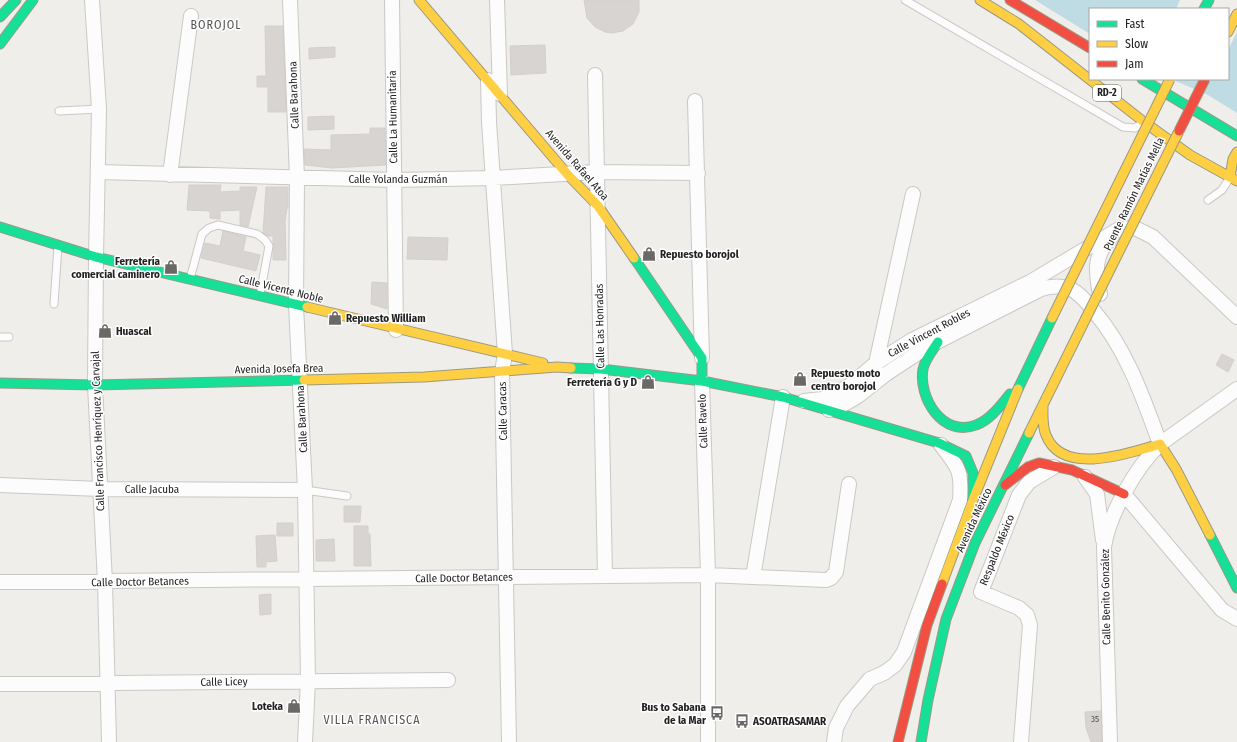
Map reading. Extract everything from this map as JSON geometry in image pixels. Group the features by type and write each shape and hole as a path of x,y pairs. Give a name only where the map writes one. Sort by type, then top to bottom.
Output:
{"main road":[{"path":"0,17 16,0"},
{"path":"0,44 33,0"},
{"name":"Avenida Rafael Atoa","path":"419,0 568,175 598,206 702,358"},
{"name":"RD-2","path":"980,0 1019,24 1089,79"},
{"path":"1010,0 1089,47"},
{"path":"1229,30 1237,14"},
{"name":"RD-2","path":"1090,80 1144,122 1190,155 1234,179"},
{"path":"1144,80 1237,136"},
{"name":"Puente Ramón Matías Mella","path":"1052,318 1170,80"},
{"name":"Puente Ramón Matías Mella","path":"1085,320 1205,80"},
{"path":"1234,179 1232,159 1237,152"},
{"name":"Calle Vicente Noble","path":"0,227 96,257 396,330 557,367"},
{"name":"Avenida México","path":"898,742 927,625 973,500 1023,376 1052,318"},
{"name":"Avenida México","path":"921,742 928,700 946,619 975,543 1085,320"},
{"path":"938,342 923,367 922,386 925,399 932,411 941,419 952,425 964,427 976,425 996,412 1023,376"},
{"name":"Calle Ravelo","path":"702,358 702,381"},
{"name":"Calle Vincent Robles","path":"557,367 601,369 702,381 801,401"},
{"name":"Avenida Josefa Brea","path":"0,383 95,385 424,377 557,367"},
{"name":"Avenida México","path":"801,401 939,443 966,456 973,473 973,500"},
{"path":"1043,405 1044,427 1047,438 1055,449 1074,458 1090,460 1119,457 1160,444 1176,469 1237,588"},
{"path":"1002,487 1028,467 1039,463 1072,470 1124,494"}],"street":[{"name":"Calle Francisco Henríquez y Carvajal","path":"92,0 100,110 96,257 95,385 105,582 109,742"},
{"name":"Calle Barahona","path":"290,0 297,178 296,305 305,490 308,681 305,742"},
{"name":"Calle La Humanitaria","path":"392,0 396,330"},
{"path":"497,0 500,94"},
{"path":"170,175 191,16"},
{"name":"Calle Las Honradas","path":"595,75 605,576"},
{"name":"Calle Caracas","path":"488,80 489,122 505,354 502,372 510,742"},
{"name":"Calle Ravelo","path":"695,101 702,358"},
{"name":"Calle Yolanda Guzmán","path":"98,172 395,180 494,178 568,175 597,172 698,173"},
{"path":"874,383 876,363 913,194"},
{"path":"1107,325 1096,274 1102,247 1120,228 1135,228 1154,238 1237,317"},
{"name":"Calle Vincent Robles","path":"801,401 822,399 835,394 849,386 876,363 912,340 1044,273 1120,228"},
{"path":"829,410 841,406 858,396 874,383 938,342 1041,289 1054,285 1070,289 1082,297 1107,325 1131,370 1160,444"},
{"name":"Calle Ravelo","path":"702,381 708,575 708,742"},
{"name":"Calle Benito González","path":"1110,742 1104,547 1106,533 1131,480 1149,454 1160,444 1237,389"},
{"path":"753,577 783,397"},
{"path":"834,742 836,728 847,706 870,679 884,673 895,665 904,652 960,500 961,478 956,466 939,443"},
{"name":"Respaldo México","path":"1021,742 1030,624 1027,615 1019,608 981,592 1019,495 1029,482 1054,467"},
{"path":"1083,475 1097,494 1104,547"},
{"name":"Calle Doctor Betances","path":"0,582 708,575 826,580 831,578 836,572 849,484"},
{"name":"Calle Jacuba","path":"0,485 100,489 305,490"},
{"path":"1124,494 1222,610 1237,620"},
{"name":"Calle Licey","path":"0,684 448,680"}],"lane":[{"path":"905,0 1123,127 1135,128 1144,122"},
{"path":"60,111 100,110"},
{"path":"1208,200 1234,179"},
{"path":"190,279 202,234 209,228 218,225 257,234 265,240 269,246 260,297"},
{"path":"54,304 58,246"},
{"path":"0,337 9,337"},
{"path":"305,490 347,496"}],"water":[{"path":"1035,0 1237,0 1237,113 1208,95 1173,80 1229,80 1229,8 1089,8 1089,33"}],"pier":[{"path":"1180,0 1237,0 1237,32 1229,48 1229,8 1176,8"}],"building":[{"path":"584,0 639,0 639,12 633,24 623,31 612,33 605,32 595,27 587,18"},
{"path":"265,26 283,26 286,112 268,112 268,87 257,87 257,76 266,76"},
{"path":"545,45 546,73 511,75 510,46"},
{"path":"335,47 335,57 309,59 309,48"},
{"path":"334,116 334,129 308,130 308,117"},
{"path":"370,128 385,128 386,165 332,168 305,165 304,149 331,150 331,135 370,134"},
{"path":"189,185 221,185 220,192 240,191 240,187 257,187 248,227 240,225 240,210 220,211 220,219 210,218 210,211 187,210"},
{"path":"266,187 288,187 288,208 285,221 286,260 273,260 273,236 268,236 263,233"},
{"path":"223,231 246,237 243,251 260,255 256,271 201,258 205,243 220,246"},
{"path":"408,237 448,238 447,260 407,259"},
{"path":"372,282 387,283 387,309 371,304"},
{"path":"1222,354 1234,360 1228,372 1216,365"},
{"path":"344,506 361,506 360,522 344,522"},
{"path":"277,523 293,523 293,536 277,536"},
{"path":"354,526 368,526 368,534 370,534 371,566 354,566"},
{"path":"275,535 277,561 266,562 266,567 257,567 256,536"},
{"path":"334,539 335,561 316,561 316,540"},
{"path":"271,594 271,614 260,615 259,595"},
{"path":"1101,711 1102,742 1091,742 1086,728 1085,712"}],"traffic: fast":[{"path":"0,17 16,0"},
{"path":"0,44 33,0"},
{"path":"1205,8 1209,0"},
{"path":"1144,80 1237,136"},
{"path":"0,227 96,257 307,307"},
{"path":"634,258 702,358 702,381"},
{"path":"1018,389 1052,318"},
{"path":"938,342 924,365 922,380 929,403 935,413 943,421 953,426 964,428 981,423 991,416 1010,394"},
{"path":"571,368 601,369 702,381 783,397 939,443 966,456 973,473 973,500"},
{"path":"0,383 95,385 304,380"},
{"path":"921,742 928,700 946,619 975,543 1029,433"},
{"path":"1210,535 1237,588"}],"traffic: slow":[{"path":"419,0 568,175 598,206 634,258"},
{"path":"980,0 1019,24 1089,79"},
{"path":"1229,30 1237,14"},
{"path":"1090,80 1144,122 1190,155 1237,181"},
{"path":"1052,318 1170,80"},
{"path":"1085,320 1179,131"},
{"path":"1230,177 1233,159 1237,152"},
{"path":"307,307 543,363"},
{"path":"1029,433 1085,320"},
{"path":"304,380 424,377 557,367 571,368"},
{"path":"942,584 973,500 1018,389"},
{"path":"1043,405 1043,424 1046,435 1054,448 1066,455 1081,459 1098,459 1160,444 1176,469 1210,535"}],"traffic: jam":[{"path":"1010,0 1089,47"},
{"path":"1179,131 1204,80"},
{"path":"1005,485 1028,467 1039,463 1072,470 1124,494"},
{"path":"898,742 927,625 942,584"}],"place":[{"name":"Repuesto borojol","path":"649,254"},
{"name":"Ferretería comercial caminero","path":"171,267"},
{"name":"Repuesto William","path":"335,318"},
{"name":"Huascal","path":"105,331"},
{"name":"Repuesto moto centro borojol","path":"800,379"},
{"name":"Ferretería G y D","path":"648,382"},
{"name":"Loteka","path":"294,706"},
{"name":"Bus to Sabana de la Mar","path":"717,713"},
{"name":"ASOATRASAMAR","path":"742,721"}],"district":[{"name":"BOROJOL","path":"216,25"},
{"name":"VILLA FRANCISCA","path":"372,720"}]}
